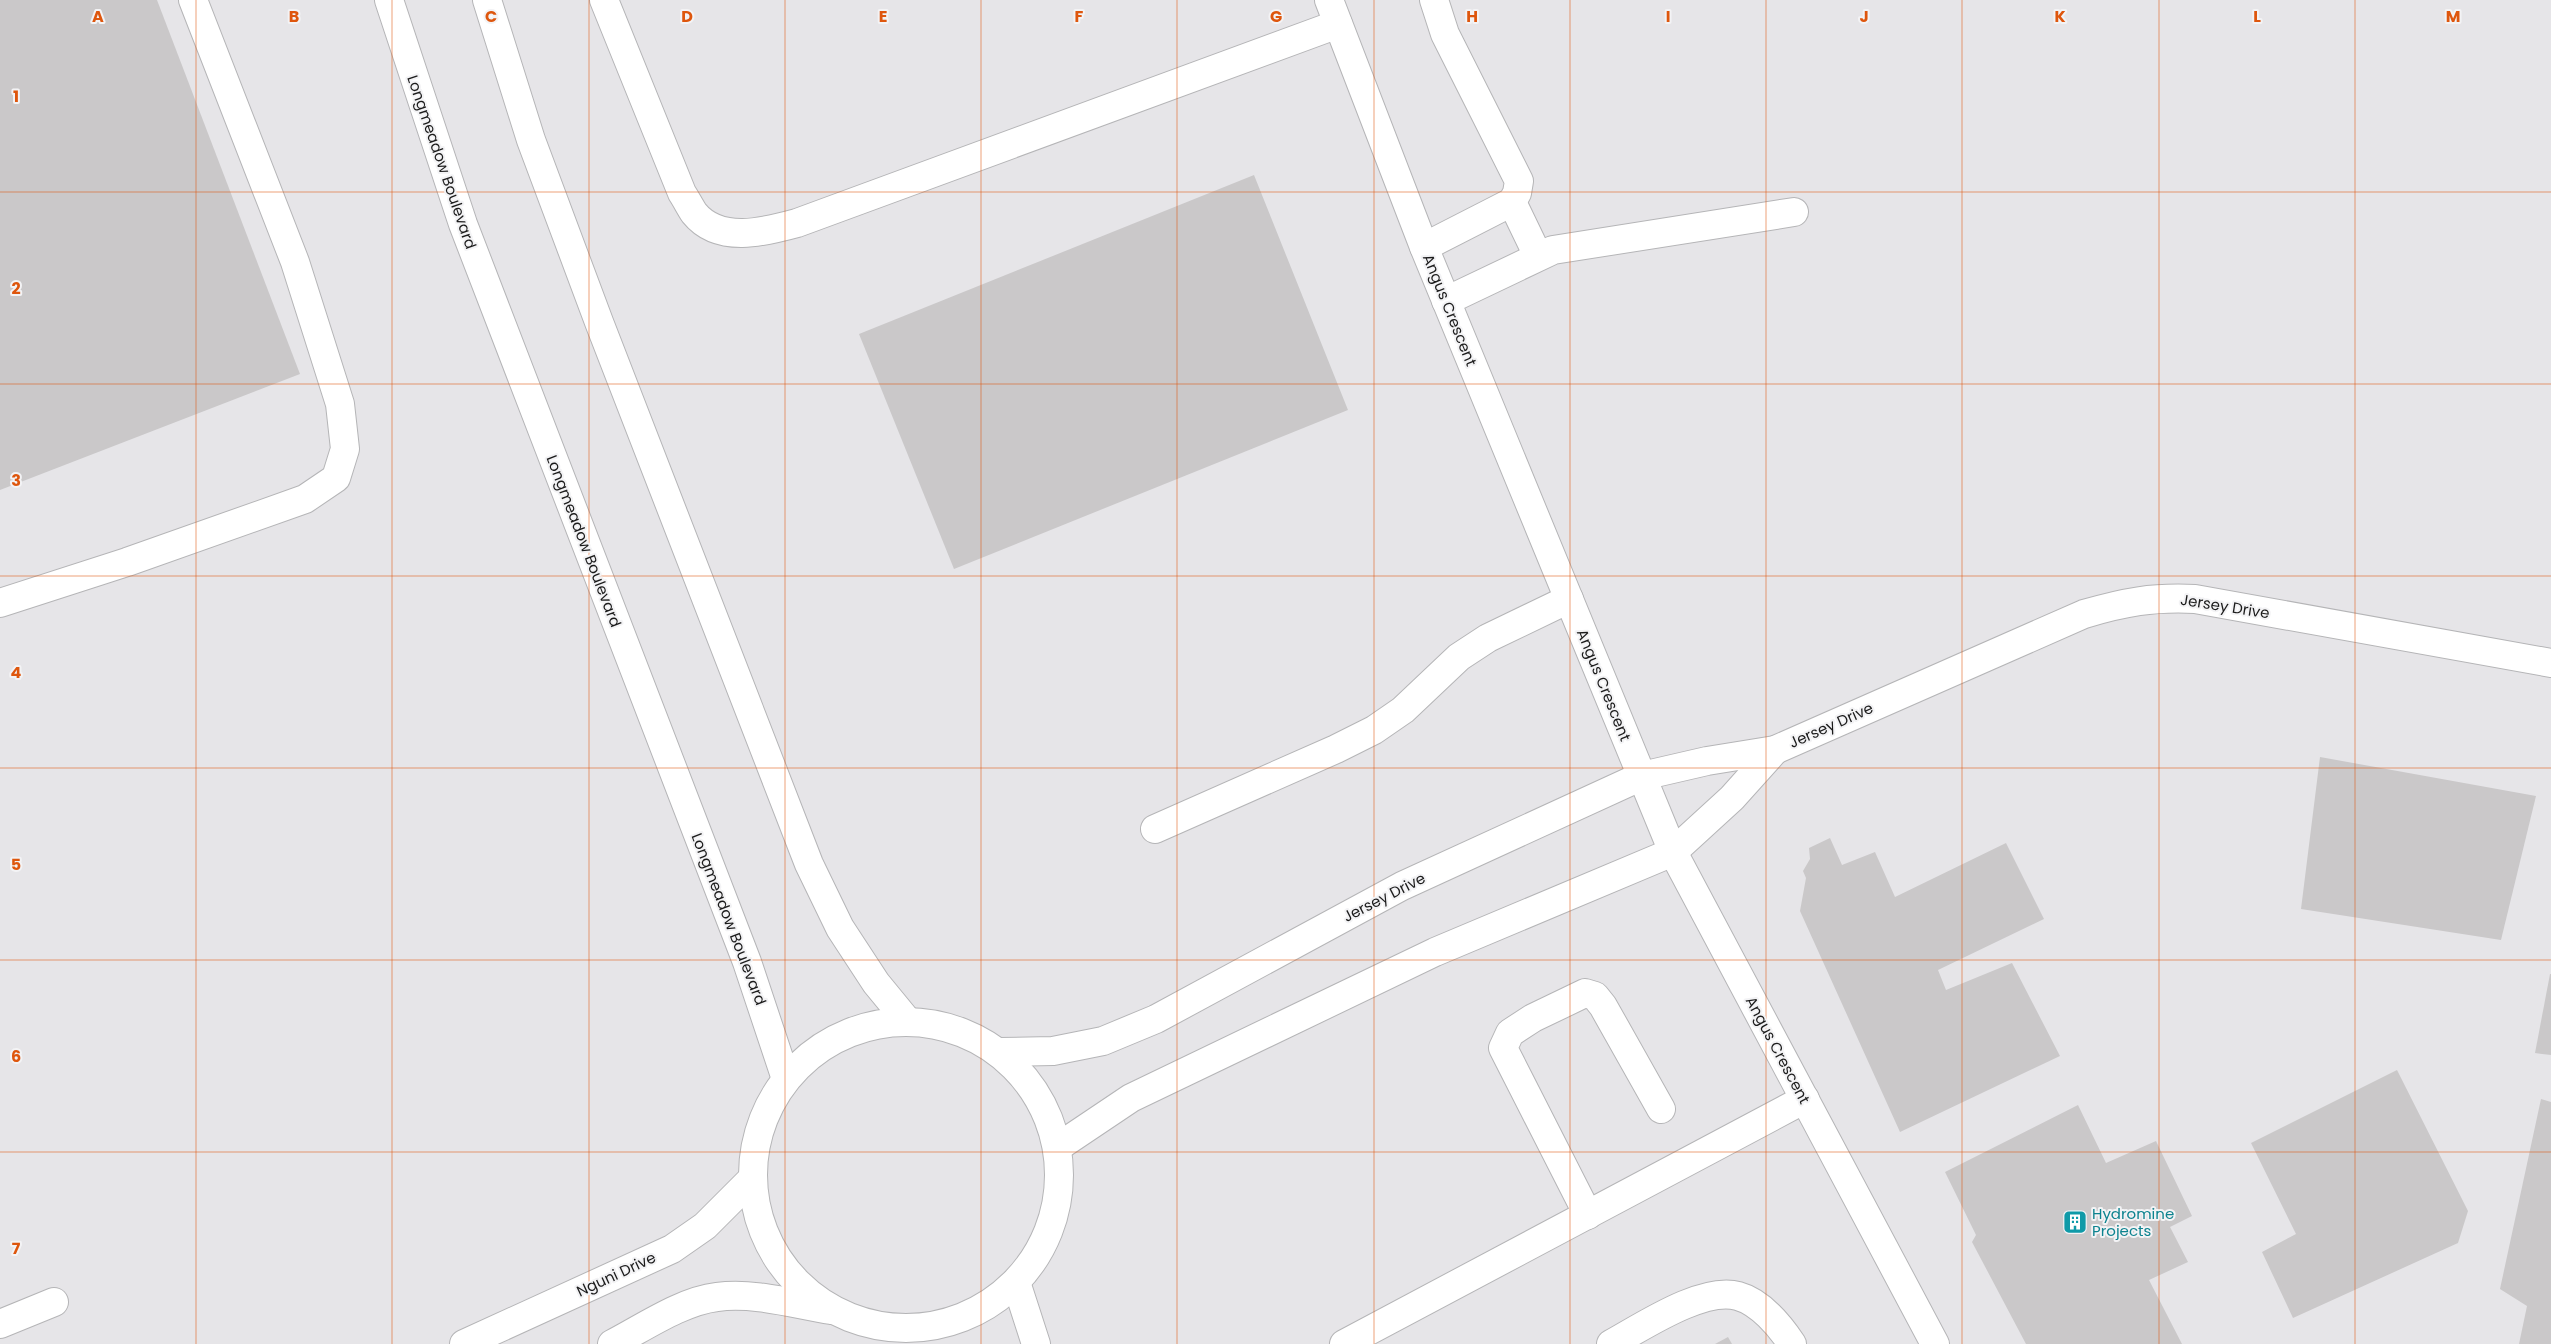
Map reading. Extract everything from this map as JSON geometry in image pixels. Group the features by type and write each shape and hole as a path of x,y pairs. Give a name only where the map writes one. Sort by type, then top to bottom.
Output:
{"street":[{"path":"0,603 127,562 305,499 336,478 345,448 340,404 295,262 194,0"},
{"name":"Longmeadow Boulevard","path":"389,0 462,224 743,953 786,1079"},
{"path":"487,0 531,140 809,864 840,928 876,983 908,1022"},
{"path":"604,0 682,193 695,214 712,227 731,232 762,233 797,223 1334,12"},
{"path":"1424,247 1512,202 1520,181 1445,34 1434,0"},
{"name":"Angus Crescent","path":"1334,12 1424,247 1673,852 1935,1344"},
{"path":"1512,202 1538,256"},
{"path":"1446,301 1553,250 1794,212"},
{"name":"Jersey Drive","path":"998,1052 1053,1050 1103,1041 1156,1019 1402,886 1642,776 1707,761 1776,750 2084,614 2123,602 2165,598 2195,599 2551,663"},
{"path":"1154,829 1336,749 1374,730 1403,710 1459,657 1488,638 1569,599"},
{"name":"Jersey Drive","path":"1058,1147 1131,1098 1435,952 1673,852 1732,798 1776,750"},
{"path":"1588,1215 1503,1048 1510,1032 1533,1018 1585,993 1595,996 1603,1006 1661,1109"},
{"path":"908,1022 940,1025 970,1036 998,1052 1026,1078 1046,1111 1058,1147 1059,1184 1053,1219 1038,1253 1016,1282 986,1306 951,1322 884,1335 831,1310 789,1276 762,1230 752,1179 755,1143 767,1109 786,1079 811,1055 841,1036 874,1025 908,1022"},
{"path":"1344,1344 1805,1099"},
{"name":"Nguni Drive","path":"464,1344 672,1249 704,1226 752,1179"},
{"path":"1016,1282 1036,1344"},
{"path":"612,1344 687,1305 716,1297 745,1296 831,1310"},
{"path":"1611,1344 1686,1303 1714,1296 1738,1296 1759,1307 1792,1344"},
{"path":"0,1324 54,1302"}],"building":[{"path":"0,0 157,0 300,374 0,490"},
{"path":"1254,175 1348,410 954,569 859,334"},
{"path":"2320,757 2536,796 2501,940 2301,909"},
{"path":"1830,838 1842,865 1875,852 1895,897 2006,843 2044,919 1938,970 1946,990 2012,963 2060,1056 1900,1132 1800,911 1806,878 1803,871 1810,859 1809,848"},
{"path":"2551,974 2551,1055 2535,1053"},
{"path":"2397,1070 2468,1211 2458,1243 2293,1318 2262,1252 2296,1234 2251,1143"},
{"path":"2541,1099 2551,1102 2551,1344 2519,1344 2527,1306 2500,1289"},
{"name":"Hydromine Projects","path":"2078,1105 2106,1163 2156,1141 2192,1216 2170,1227 2188,1262 2149,1280 2182,1344 2026,1344 1972,1242 1976,1235 1945,1172"},
{"path":"1728,1337 1732,1344 1715,1344"}],"place":[{"name":"Hydromine Projects","path":"2075,1222"}]}
